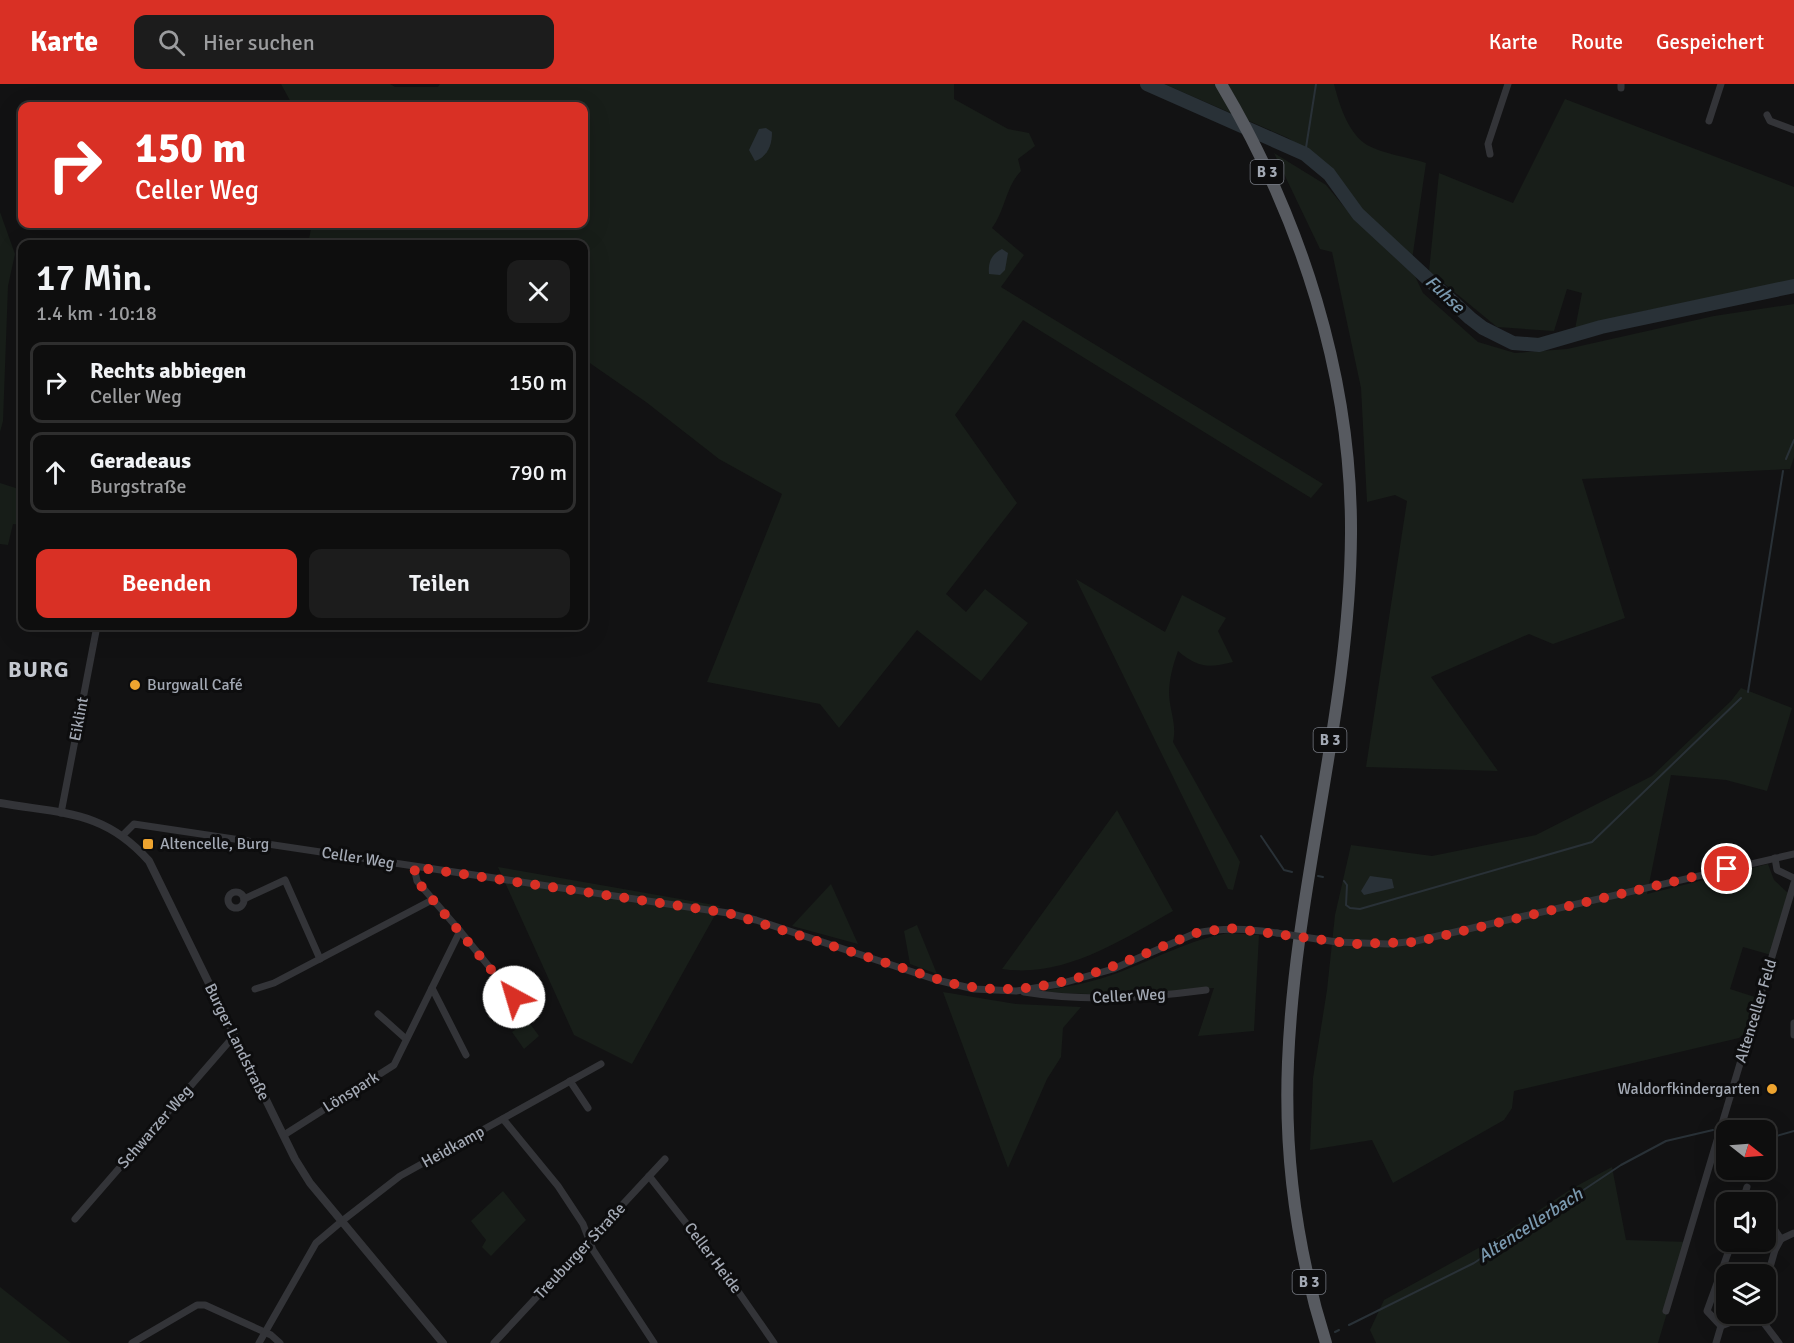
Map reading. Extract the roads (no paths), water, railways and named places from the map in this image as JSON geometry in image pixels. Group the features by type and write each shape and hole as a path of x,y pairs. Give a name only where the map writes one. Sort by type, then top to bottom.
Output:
{"highway":[{"name":"B 3","path":"1221,84 1266,171 1304,264 1324,329 1337,389 1348,464 1351,516 1347,614 1299,944 1288,1062 1289,1147 1298,1230 1305,1268 1326,1343"}],"street":[{"path":"1491,154 1488,144 1508,84"},
{"path":"1709,121 1721,84"},
{"path":"1767,115 1770,121 1794,130"},
{"name":"Eiklint","path":"61,813 96,630"},
{"name":"Burger Landstraße","path":"0,803 104,823 123,835 149,861 234,1036 310,1184 443,1343"},
{"name":"Celler Weg","path":"123,835 134,824 728,913 974,989 1016,991 1062,998 1112,999 1206,990"},
{"name":"Celler Weg","path":"1016,991 1097,974 1196,933 1229,928 1337,942 1388,944 1416,942 1794,854"},
{"path":"1775,858 1777,870 1794,878"},
{"path":"414,867 417,881 527,1013 514,1023"},
{"path":"244,899 285,880 320,959"},
{"name":"Altenceller Feld","path":"1666,1311 1794,883"},
{"path":"255,989 274,983 432,900"},
{"name":"Lönspark","path":"284,1135 394,1065 460,931"},
{"path":"432,988 466,1055"},
{"path":"378,1014 406,1039"},
{"path":"1794,1023 1794,1035"},
{"name":"Schwarzer Weg","path":"75,1219 234,1036"},
{"name":"Heidkamp","path":"259,1343 316,1242 400,1176 601,1064"},
{"path":"570,1081 588,1108"},
{"path":"503,1119 558,1186 593,1250 654,1343"},
{"name":"Treuburger Straße","path":"494,1343 665,1159"},
{"name":"Celler Heide","path":"649,1176 726,1274 774,1343"},
{"path":"1745,1192 1747,1187"},
{"path":"1776,1232 1781,1239"},
{"path":"1771,1264 1781,1239 1794,1233"},
{"path":"1721,1326 1707,1311 1728,1252"},
{"path":"132,1343 197,1305 205,1305 265,1332 280,1343"},
{"path":"1721,1326 1726,1324"},
{"path":"1765,1324 1779,1343"},
{"path":"1716,1343 1721,1326"}],"waterway":[{"name":"Fuhse","path":"1147,84 1305,154 1329,174 1358,214 1470,318 1483,328 1513,343 1539,345 1601,327 1794,286"},
{"path":"1305,154 1316,84"},
{"path":"1786,459 1794,440"},
{"path":"1748,692 1783,471"},
{"path":"1344,881 1347,885 1346,905 1360,909 1592,842 1741,698"},
{"path":"1261,836 1284,870 1292,872"},
{"path":"1318,876 1323,877"},
{"name":"Altencellerbach","path":"1349,1325 1474,1263 1621,1165 1666,1141 1713,1130"},
{"name":"Altencellerbach","path":"1776,1136 1794,1131"},
{"name":"Altencellerbach","path":"1335,1332 1339,1330"}],"place":[{"name":"Burgwall Café","path":"135,685"},
{"name":"Altencelle, Burg","path":"148,844"},
{"name":"Waldorfkindergarten","path":"1772,1089"}],"district":[{"name":"BURG","path":"39,669"}]}
